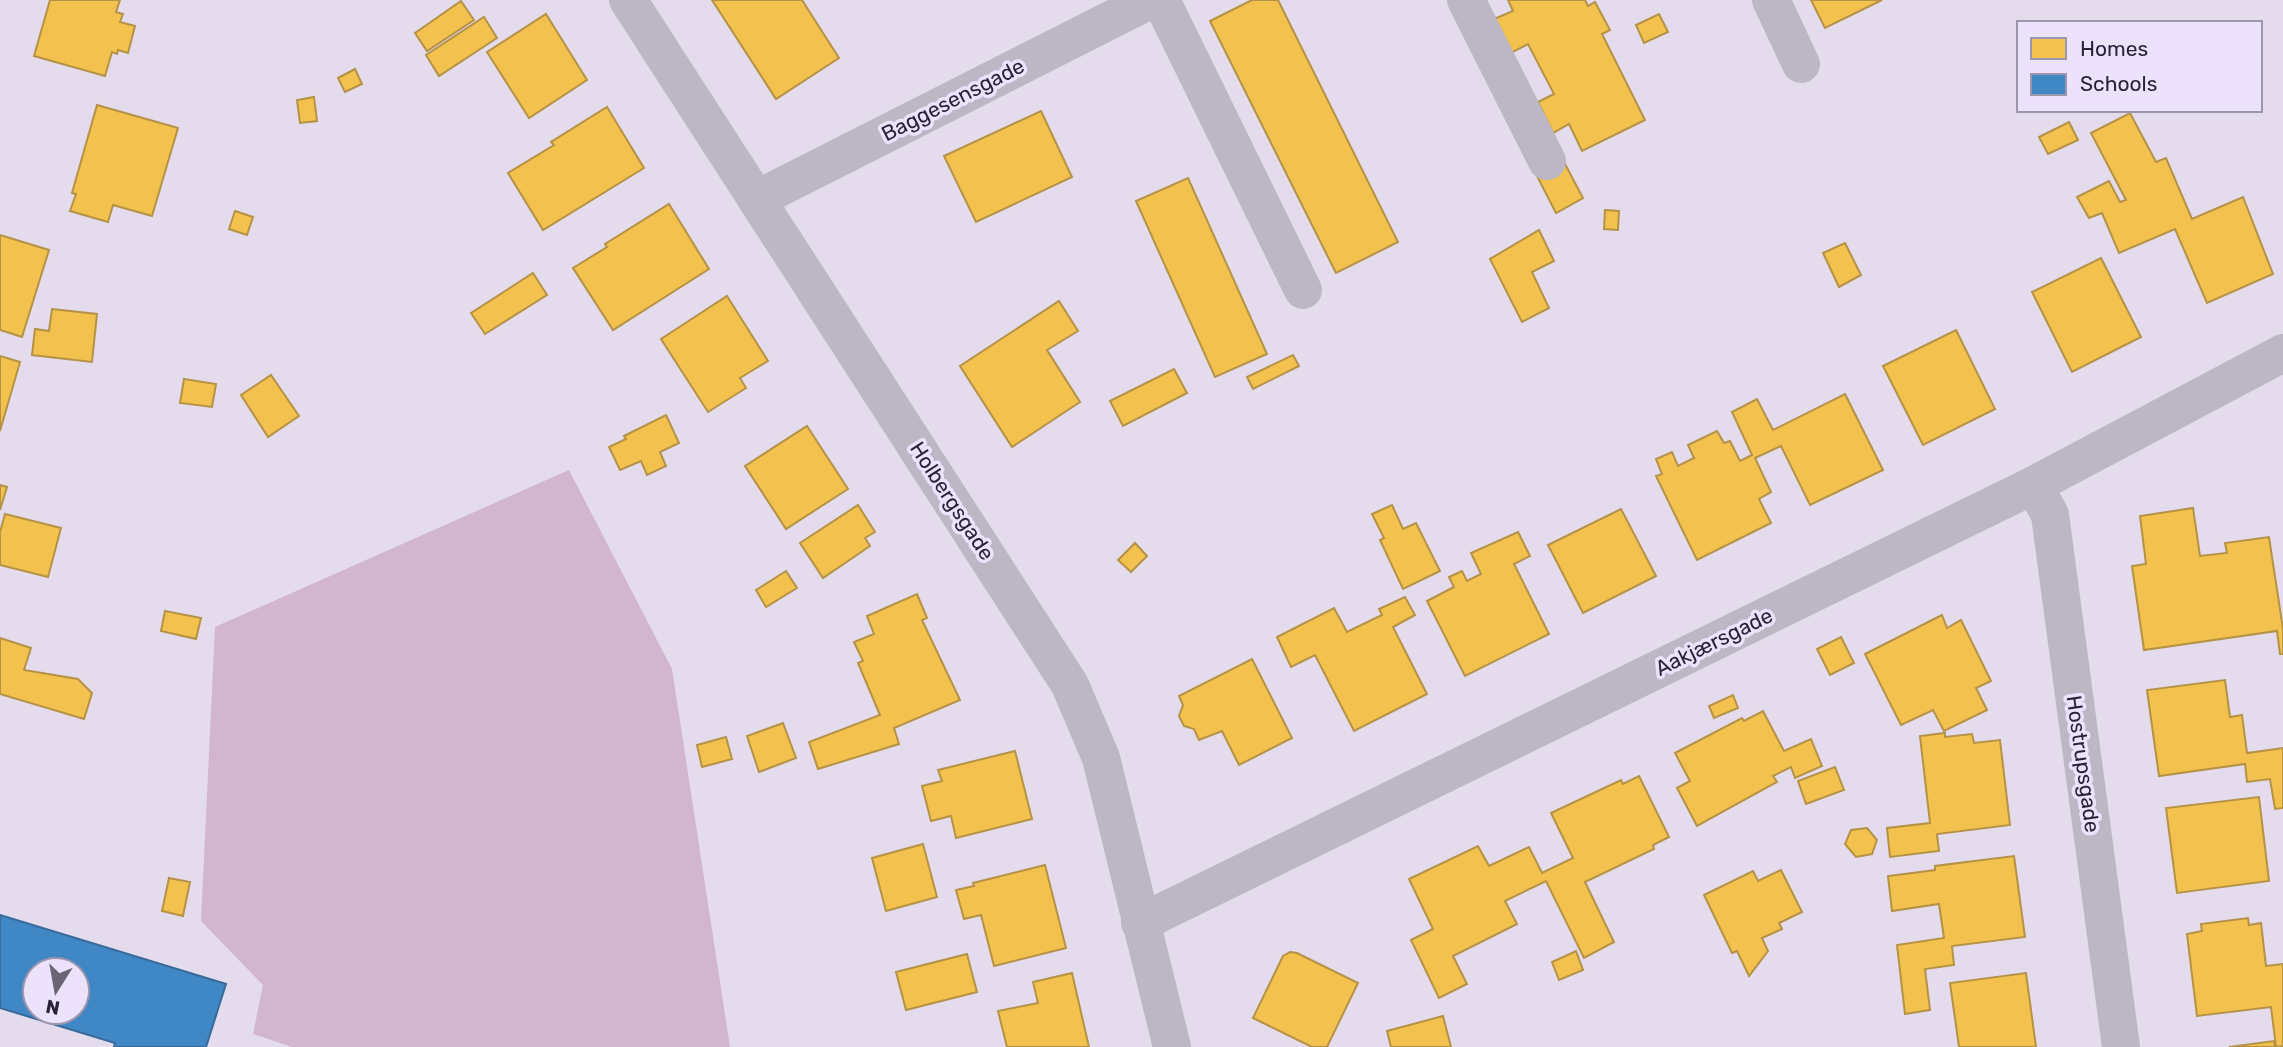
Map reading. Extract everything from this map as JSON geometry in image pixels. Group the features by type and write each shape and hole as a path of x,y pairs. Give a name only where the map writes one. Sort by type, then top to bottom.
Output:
{"street":[{"name":"Holbergsgade","path":"628,0 1070,685 1101,758 1172,1047"},
{"name":"Baggesensgade","path":"757,199 1150,0"},
{"path":"1161,0 1303,290"},
{"path":"1465,0 1546,161"},
{"path":"1771,0 1801,64"},
{"name":"Aakjærsgade","path":"1140,923 2034,485 2283,353"},
{"name":"Hostrupsgade","path":"2034,485 2050,515 2120,1047"}],"shaded area":[{"path":"569,470 672,669 730,1047 292,1047 253,1034 263,985 201,921 215,627"}],"building: Homes":[{"path":"50,0 120,0 116,12 123,14 120,22 135,26 128,53 118,50 117,54 112,52 105,76 34,56"},
{"path":"712,0 802,0 839,58 776,99"},
{"path":"1252,0 1278,0 1398,242 1336,273 1210,21"},
{"path":"1508,0 1585,0 1588,6 1595,2 1610,30 1602,34 1645,120 1582,151 1569,124 1553,133 1538,102 1554,94 1528,44 1511,53 1494,19 1513,11"},
{"path":"1811,0 1882,0 1825,28"},
{"path":"461,1 474,20 427,51 415,33"},
{"path":"546,14 587,80 529,118 487,52"},
{"path":"1659,14 1668,32 1644,43 1636,25"},
{"path":"484,17 497,38 439,76 426,55"},
{"path":"355,69 362,84 345,92 338,78"},
{"path":"314,97 317,121 300,123 297,100"},
{"path":"97,105 178,128 152,216 113,205 108,222 70,211 76,194 72,193"},
{"path":"607,107 644,168 543,230 508,173 554,145 551,142"},
{"path":"1041,111 1072,177 976,222 944,156"},
{"path":"2130,113 2156,162 2166,158 2192,219 2243,197 2273,274 2207,303 2175,229 2119,253 2102,213 2089,218 2077,197 2109,181 2120,202 2126,200 2091,133"},
{"path":"2069,122 2078,140 2048,154 2039,137"},
{"path":"1564,162 1583,198 1556,213 1537,176"},
{"path":"1188,178 1267,354 1215,377 1136,201"},
{"path":"669,204 709,269 613,330 573,268 607,247 605,244"},
{"path":"1605,210 1619,211 1618,230 1604,229"},
{"path":"235,211 253,217 247,235 229,229"},
{"path":"1539,230 1554,261 1532,272 1549,308 1522,322 1490,259"},
{"path":"0,235 49,250 22,337 0,330"},
{"path":"1845,243 1861,275 1839,287 1823,253"},
{"path":"2101,258 2141,337 2072,372 2032,292"},
{"path":"533,273 547,295 485,334 471,313"},
{"path":"727,296 768,361 740,378 746,388 708,412 661,339"},
{"path":"1059,301 1078,331 1047,350 1080,402 1012,447 960,366"},
{"path":"52,309 97,314 92,362 32,355 35,329 49,331"},
{"path":"1956,330 1995,409 1923,445 1883,366"},
{"path":"1293,355 1299,366 1253,389 1247,377"},
{"path":"0,356 20,362 0,431"},
{"path":"1174,369 1187,393 1123,426 1110,401"},
{"path":"271,375 299,416 268,437 241,395"},
{"path":"184,379 216,384 212,407 180,403"},
{"path":"1845,394 1883,470 1810,505 1781,446 1755,458 1771,492 1759,499 1771,523 1697,560 1656,476 1662,474 1656,459 1672,452 1678,466 1694,458 1688,445 1717,431 1724,443 1730,441 1740,461 1752,455 1732,412 1757,399 1773,430"},
{"path":"666,415 679,443 660,452 666,466 647,475 641,461 620,470 609,447 626,439 624,436"},
{"path":"807,426 848,489 786,529 745,466"},
{"path":"0,485 7,487 0,510"},
{"path":"858,505 875,532 865,538 870,546 823,578 800,543"},
{"path":"1392,505 1403,529 1416,523 1440,571 1403,589 1380,540 1384,538 1372,514"},
{"path":"2193,508 2200,556 2227,553 2225,543 2269,537 2283,629 2283,654 2280,654 2277,631 2144,650 2132,566 2146,564 2140,516"},
{"path":"1621,509 1656,576 1583,613 1548,545"},
{"path":"5,514 61,528 48,577 0,565 0,532"},
{"path":"1518,532 1530,556 1514,564 1549,634 1465,676 1427,601 1454,587 1449,577 1462,571 1467,581 1481,574 1471,553"},
{"path":"1135,543 1147,556 1131,572 1118,560"},
{"path":"786,571 797,588 766,607 756,590"},
{"path":"917,594 927,618 922,620 960,700 894,728 899,744 818,769 809,742 880,715 858,663 863,661 854,642 874,634 867,616"},
{"path":"1405,597 1415,615 1393,627 1427,694 1354,731 1315,655 1291,667 1277,637 1334,608 1347,632 1382,615 1379,609"},
{"path":"165,611 201,618 196,639 161,631"},
{"path":"1942,615 1947,628 1961,620 1991,681 1976,688 1987,710 1944,731 1933,710 1901,725 1865,654"},
{"path":"1841,637 1854,663 1830,675 1817,649"},
{"path":"0,638 31,648 24,670 78,679 92,693 84,719 0,694"},
{"path":"1252,659 1292,738 1239,765 1222,731 1199,740 1194,729 1184,726 1179,716 1183,705 1179,696"},
{"path":"2225,680 2230,717 2242,715 2247,753 2283,748 2283,808 2275,809 2270,779 2247,782 2245,764 2159,776 2147,690"},
{"path":"1733,695 1738,708 1714,718 1709,706"},
{"path":"1763,711 1784,751 1811,739 1822,766 1795,778 1791,767 1773,776 1777,782 1697,826 1677,788 1690,781 1675,753 1742,718 1744,721"},
{"path":"783,723 796,758 759,772 747,736"},
{"path":"1945,733 1945,737 1972,734 1974,743 2000,740 2010,825 1937,834 1939,851 1890,857 1887,828 1930,823 1920,736"},
{"path":"726,737 732,759 702,767 697,745"},
{"path":"1015,751 1032,819 956,838 951,816 931,821 922,786 942,781 938,770"},
{"path":"1835,767 1844,790 1806,804 1798,781"},
{"path":"1639,776 1669,837 1653,845 1654,849 1585,882 1614,942 1584,958 1546,881 1505,901 1517,924 1453,956 1467,984 1439,998 1411,940 1433,929 1409,879 1478,846 1489,866 1529,847 1542,873 1573,858 1551,813 1621,780 1623,784"},
{"path":"2259,797 2269,881 2177,893 2166,808"},
{"path":"1867,828 1877,840 1872,854 1856,857 1845,844 1851,830"},
{"path":"923,844 937,897 886,911 872,858"},
{"path":"2014,856 2025,937 1952,946 1954,965 1925,969 1930,1010 1905,1014 1897,945 1944,938 1939,904 1892,911 1888,876 1935,870 1935,866"},
{"path":"1045,865 1066,948 994,966 981,915 964,919 956,890 974,886 973,883"},
{"path":"1781,870 1802,912 1779,923 1782,929 1762,938 1768,951 1749,976 1737,951 1732,953 1704,895 1753,871 1758,881"},
{"path":"169,878 190,882 183,916 162,911"},
{"path":"2248,918 2249,925 2261,923 2266,966 2283,964 2283,1046 2276,1047 2271,1007 2197,1016 2187,934 2202,931 2201,924"},
{"path":"1576,951 1583,970 1559,980 1552,962"},
{"path":"1290,952 1358,983 1327,1047 1312,1047 1253,1018 1283,956"},
{"path":"967,954 977,992 906,1010 896,972"},
{"path":"1072,973 1089,1047 1007,1047 998,1011 1038,1003 1033,982"},
{"path":"2026,973 2036,1047 1959,1047 1950,983"},
{"path":"1443,1016 1451,1047 1391,1047 1387,1031"},
{"path":"2274,1041 2275,1047 2229,1047"}],"building: Schools":[{"path":"0,915 226,984 206,1047 114,1047 115,1043 59,1026 91,1026 91,956 21,956 21,1014 0,1008"}]}
